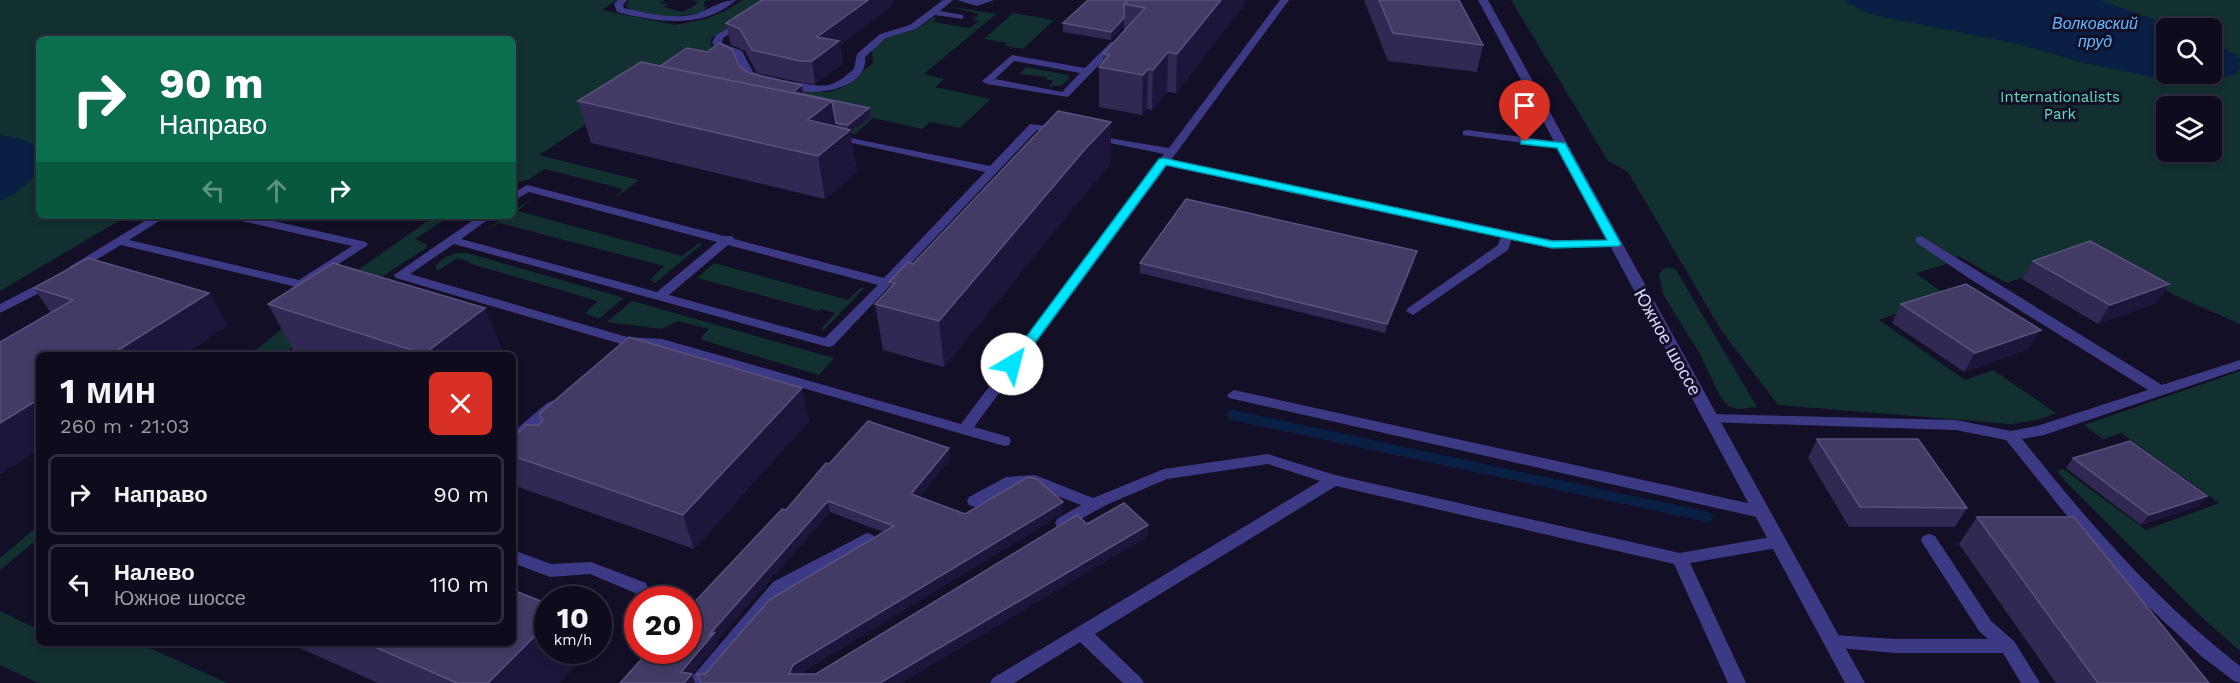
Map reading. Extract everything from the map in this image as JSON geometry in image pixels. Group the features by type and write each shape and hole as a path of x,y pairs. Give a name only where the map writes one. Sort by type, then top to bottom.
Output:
{"street":[{"name":"Южное шоссе","path":"1482,0 1855,683"}],"lane":[{"path":"623,0 618,4 620,10 679,21 703,16 732,0"},
{"path":"755,14 719,37 717,45 740,54 748,73 753,76 819,90 840,84 860,69 862,53 883,36 913,27 949,0"},
{"path":"961,0 977,3 990,0"},
{"path":"965,429 1285,0"},
{"path":"932,12 960,17"},
{"path":"1088,71 1012,58 987,81 1064,95 1088,71 1123,35"},
{"path":"452,240 828,343 1034,126 1080,134 1218,173 1507,235 1552,244 1615,244"},
{"path":"1467,133 1561,145"},
{"path":"824,134 993,170"},
{"path":"1210,184 1218,173"},
{"path":"516,196 527,188 728,239 887,283"},
{"path":"0,309 55,280 156,219"},
{"path":"119,241 301,285 362,245 250,219"},
{"path":"483,219 400,275 626,341 662,342 1004,441"},
{"path":"1413,310 1504,247 1507,235"},
{"path":"659,297 728,239"},
{"path":"1921,240 2161,391"},
{"path":"1977,296 1996,289"},
{"path":"609,356 626,341"},
{"path":"1710,419 1956,425 2011,436 2038,431 2240,364"},
{"path":"516,438 565,394"},
{"path":"1234,395 1761,512"},
{"path":"2011,436 2078,521 2163,610 2240,676"},
{"path":"516,442 529,448"},
{"path":"1054,529 1094,504 1164,474 1268,459 1334,480 1680,560 1777,542"},
{"path":"999,683 1334,480"},
{"path":"975,501 1011,482 1035,481 1094,504"},
{"path":"696,683 779,587 867,539"},
{"path":"1929,540 1985,626 2008,646 2031,683"},
{"path":"516,557 550,571 591,568 635,586"},
{"path":"1680,560 1737,683"},
{"path":"1082,633 1135,683"},
{"path":"1833,642 1896,646 2008,646"}],"green space":[{"path":"0,0 617,0 602,10 675,25 705,19 743,0 770,0 714,36 711,39 711,46 751,80 812,92 829,92 843,87 873,63 872,49 890,36 915,30 934,17 936,18 933,22 970,28 979,21 973,20 979,14 947,6 996,14 924,74 944,79 935,87 991,99 960,128 930,122 922,129 873,118 855,134 692,98 613,107 539,155 639,180 614,199 623,189 545,169 528,180 516,182 516,36 36,36 36,219 122,219 0,291"},
{"path":"629,0 665,0 659,3 669,4 664,7 683,12 698,3 693,0 707,0 703,3 706,8 702,13 668,17 631,10 626,6"},
{"name":"Internationalists Park","path":"1511,0 2240,0 2240,324 2174,295 2150,280 2081,257 2007,283 1958,256 1943,260 1947,264 1916,273 1947,296 1879,320 1965,380 1993,370 2056,413 2037,420 2011,424 1778,405 1721,330 1628,172 1608,161"},
{"path":"1013,13 1054,20 1023,49 1005,46 1007,43 984,39"},
{"path":"1026,67 1068,75 1069,79 1062,85 1048,87 1054,81 1046,79 1047,77 1019,74"},
{"path":"532,199 518,211 682,256 699,243 702,244 655,283 650,280 664,266 499,223 480,234 502,219 516,219 516,209"},
{"path":"431,219 445,219 415,239 426,244 426,248 371,284 286,352 253,352 345,279"},
{"path":"467,253 624,298 598,319 585,313 598,301 468,263 458,258 437,271 435,266 445,257"},
{"path":"714,263 848,300 859,289 865,287 824,330 821,329 835,313 821,309 819,311 697,278"},
{"path":"1668,267 1676,270 1757,407 1738,409 1728,406 1719,394 1701,356 1663,294 1659,274"},
{"path":"632,301 834,358 819,375 702,340 702,336 709,329 678,321 662,329 607,322"},
{"path":"2240,371 2240,651 2196,612 2057,471 2063,469 2146,530 2219,503 2121,433 2103,439 2084,425"},
{"path":"36,528 36,540 0,570 0,558"},
{"path":"0,611 36,629 36,646 145,646 227,683 38,683 0,665"}],"water":[{"name":"Волковский пруд","path":"1844,0 2100,0 2156,21 2156,78 2087,64 2018,44 1868,14"},
{"name":"Волковский пруд","path":"2222,48 2240,59 2240,68 2236,74 2222,78"},
{"path":"0,135 21,139 35,147 36,172 22,188 0,201"}],"building":[{"path":"762,0 868,0 817,37 839,41 812,61 800,61 752,50 740,29 726,23"},
{"path":"1088,0 1128,0 1124,4 1124,18 1111,32 1063,23"},
{"path":"1128,0 1221,0 1177,54 1168,52 1153,70 1148,69 1143,75 1099,67 1109,55 1103,54 1145,8 1124,4"},
{"path":"1379,0 1459,0 1483,45 1393,33"},
{"path":"719,43 732,49 739,65 748,73 802,85 793,92 869,108 848,125 836,123 832,101 660,66 687,48 707,52"},
{"path":"641,62 832,101 808,120 850,130 818,156 578,101"},
{"path":"1058,111 1111,122 1086,148 939,321 875,304 895,283 889,282 908,262 913,264"},
{"path":"1186,199 1417,251 1387,324 1140,263"},
{"path":"2090,241 2169,284 2110,305 2033,261"},
{"path":"88,258 209,293 115,352 36,352 36,401 0,423 0,342 73,300 34,288"},
{"path":"333,263 485,308 427,352 418,352 268,304"},
{"path":"1966,284 2041,330 1975,353 1901,304"},
{"path":"629,337 802,388 683,515 516,457 516,434 526,425 539,425 543,420 539,414"},
{"path":"868,421 949,448 911,494 965,514 1028,477 1037,479 1063,502 793,665 789,674 816,674 1077,515 1087,524 1124,503 1148,525 880,683 701,683 697,674 705,674 769,600 894,526 828,501 708,636 715,632 702,647 702,594 782,509 786,510 826,463 829,464"},
{"path":"1817,439 1918,439 1967,508 1860,507"},
{"path":"2130,441 2207,496 2149,515 2073,458"},
{"path":"1977,517 2074,517 2209,683 2098,683"},
{"path":"516,591 534,598 534,637 488,683 457,683 373,646 516,646"},
{"path":"637,664 688,664 681,672 692,674 684,683 620,683"}],"waterway":[{"path":"1232,415 1708,517"}],"route":[{"path":"1012,364 1163,162 1552,244 1615,244 1561,145 1525,142"}]}
